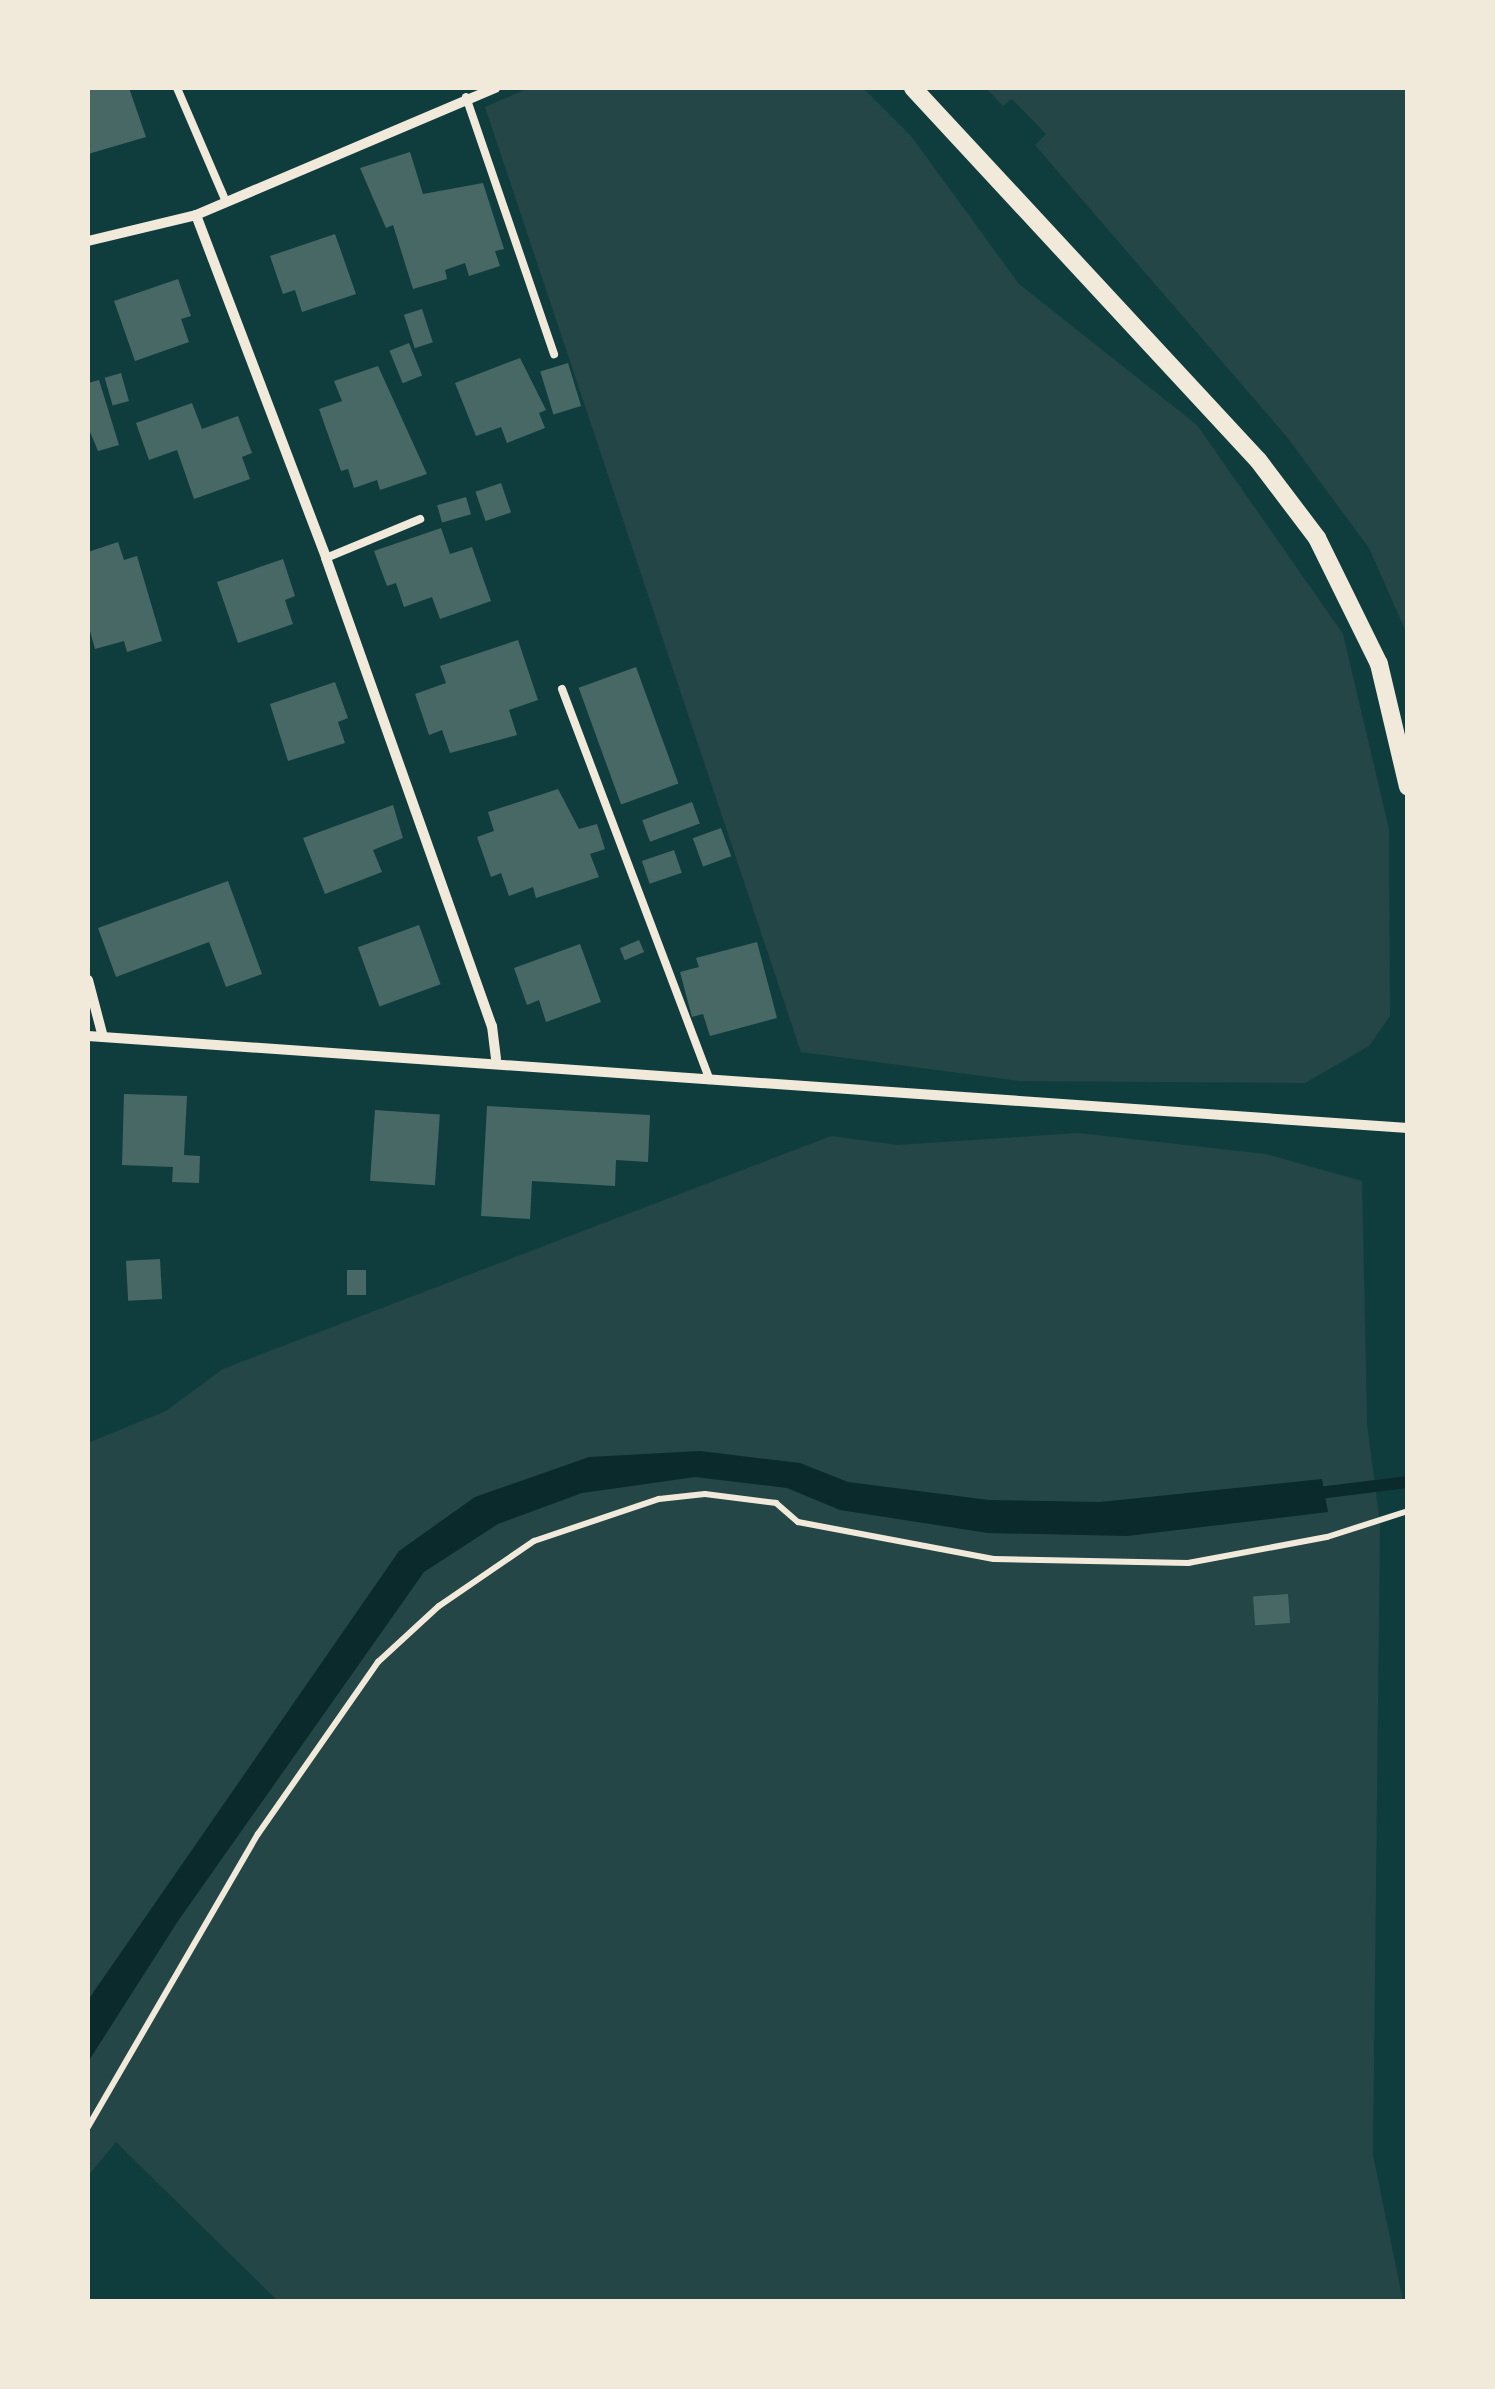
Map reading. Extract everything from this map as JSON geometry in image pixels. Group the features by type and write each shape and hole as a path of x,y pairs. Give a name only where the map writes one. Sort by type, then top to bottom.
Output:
{"street":[{"path":"88,241 196,215 466,97 495,88"},
{"path":"920,90 1258,460 1317,538 1379,664 1408,786"},
{"path":"196,215 326,558 492,1026 496,1059"},
{"path":"88,980 103,1037"},
{"path":"88,1036 496,1059 710,1080 1408,1128"}],"lane":[{"path":"177,88 226,202"},
{"path":"466,97 554,354"},
{"path":"326,558 420,518"},
{"path":"562,689 710,1080"}],"path":[{"path":"88,2127 258,1834 378,1662 439,1606 534,1541 659,1499 705,1494 776,1503 798,1522 994,1560 1188,1563 1326,1537 1408,1511"}],"shaded area":[{"path":"529,88 863,88 911,136 1019,284 1197,425 1343,634 1389,829 1390,1016 1369,1046 1305,1083 1019,1081 801,1052 485,107"},
{"path":"986,88 1407,88 1407,634 1369,548 1287,437 1035,145 1046,134 1012,99 1003,106"},
{"path":"1078,1133 1266,1154 1362,1181 1367,1424 1380,1524 1373,2155 1403,2301 278,2301 116,2142 88,2176 88,1443 166,1411 223,1369 831,1136 898,1145"},
{"path":"700,1451 800,1463 848,1482 989,1500 1100,1502 1322,1479 1328,1512 1127,1536 988,1533 840,1510 787,1488 695,1477 582,1493 498,1524 424,1572 178,1921 88,2062 88,2000 399,1551 475,1497 589,1457"}],"building":[{"path":"88,88 129,88 146,137 88,154"},
{"path":"410,152 423,194 483,183 504,249 495,251 500,266 469,276 465,263 445,270 447,279 413,289 393,225 386,228 360,168"},
{"path":"335,234 356,294 302,312 295,290 283,294 270,256"},
{"path":"178,279 191,316 181,319 189,342 135,361 114,301"},
{"path":"422,309 433,342 415,348 404,315"},
{"path":"409,343 422,375 403,383 390,351"},
{"path":"520,358 546,410 539,413 545,428 507,443 501,427 476,436 455,383"},
{"path":"568,363 581,406 553,415 540,371"},
{"path":"378,366 427,474 380,490 377,480 354,488 348,469 341,471 319,409 342,401 334,381"},
{"path":"121,373 129,401 113,406 105,378"},
{"path":"99,380 119,445 98,451 88,427 88,383"},
{"path":"192,403 202,429 238,416 252,453 242,457 250,479 194,499 177,450 149,460 136,423"},
{"path":"501,483 511,512 486,521 475,492"},
{"path":"466,497 471,514 442,523 437,505"},
{"path":"441,528 450,554 472,547 491,601 440,619 432,597 404,607 396,583 387,586 374,551"},
{"path":"118,542 124,560 137,556 162,641 127,652 124,641 95,649 88,624 88,552"},
{"path":"283,559 295,596 285,600 293,624 238,643 217,582"},
{"path":"518,640 538,700 509,710 517,735 450,753 442,730 429,735 415,694 446,683 440,666"},
{"path":"636,667 678,784 621,804 579,688"},
{"path":"335,682 348,718 338,722 345,743 288,761 270,704"},
{"path":"558,789 579,829 597,824 605,849 590,854 599,877 536,898 533,887 509,896 501,873 491,877 477,837 494,831 488,812"},
{"path":"692,802 700,824 650,842 642,820"},
{"path":"393,805 403,838 373,850 382,872 325,894 303,838"},
{"path":"721,828 731,856 703,866 693,838"},
{"path":"674,850 682,873 650,884 642,861"},
{"path":"228,881 262,974 226,987 209,942 116,977 98,928"},
{"path":"419,925 441,984 379,1006 358,947"},
{"path":"639,940 644,952 625,960 620,948"},
{"path":"757,942 777,1018 710,1036 703,1014 692,1017 680,972 699,967 696,958"},
{"path":"580,944 601,1002 546,1022 539,1000 527,1005 514,968"},
{"path":"124,1094 187,1096 184,1155 200,1156 199,1183 172,1182 173,1167 122,1165"},
{"path":"487,1106 650,1115 648,1162 616,1160 615,1186 532,1181 530,1219 481,1216"},
{"path":"375,1110 440,1115 435,1185 370,1181"},
{"path":"160,1259 162,1299 128,1301 126,1261"},
{"path":"347,1270 366,1270 366,1295 347,1295"},
{"path":"1288,1594 1290,1623 1255,1625 1253,1596"}],"waterway":[{"path":"1311,1494 1408,1482"}]}
